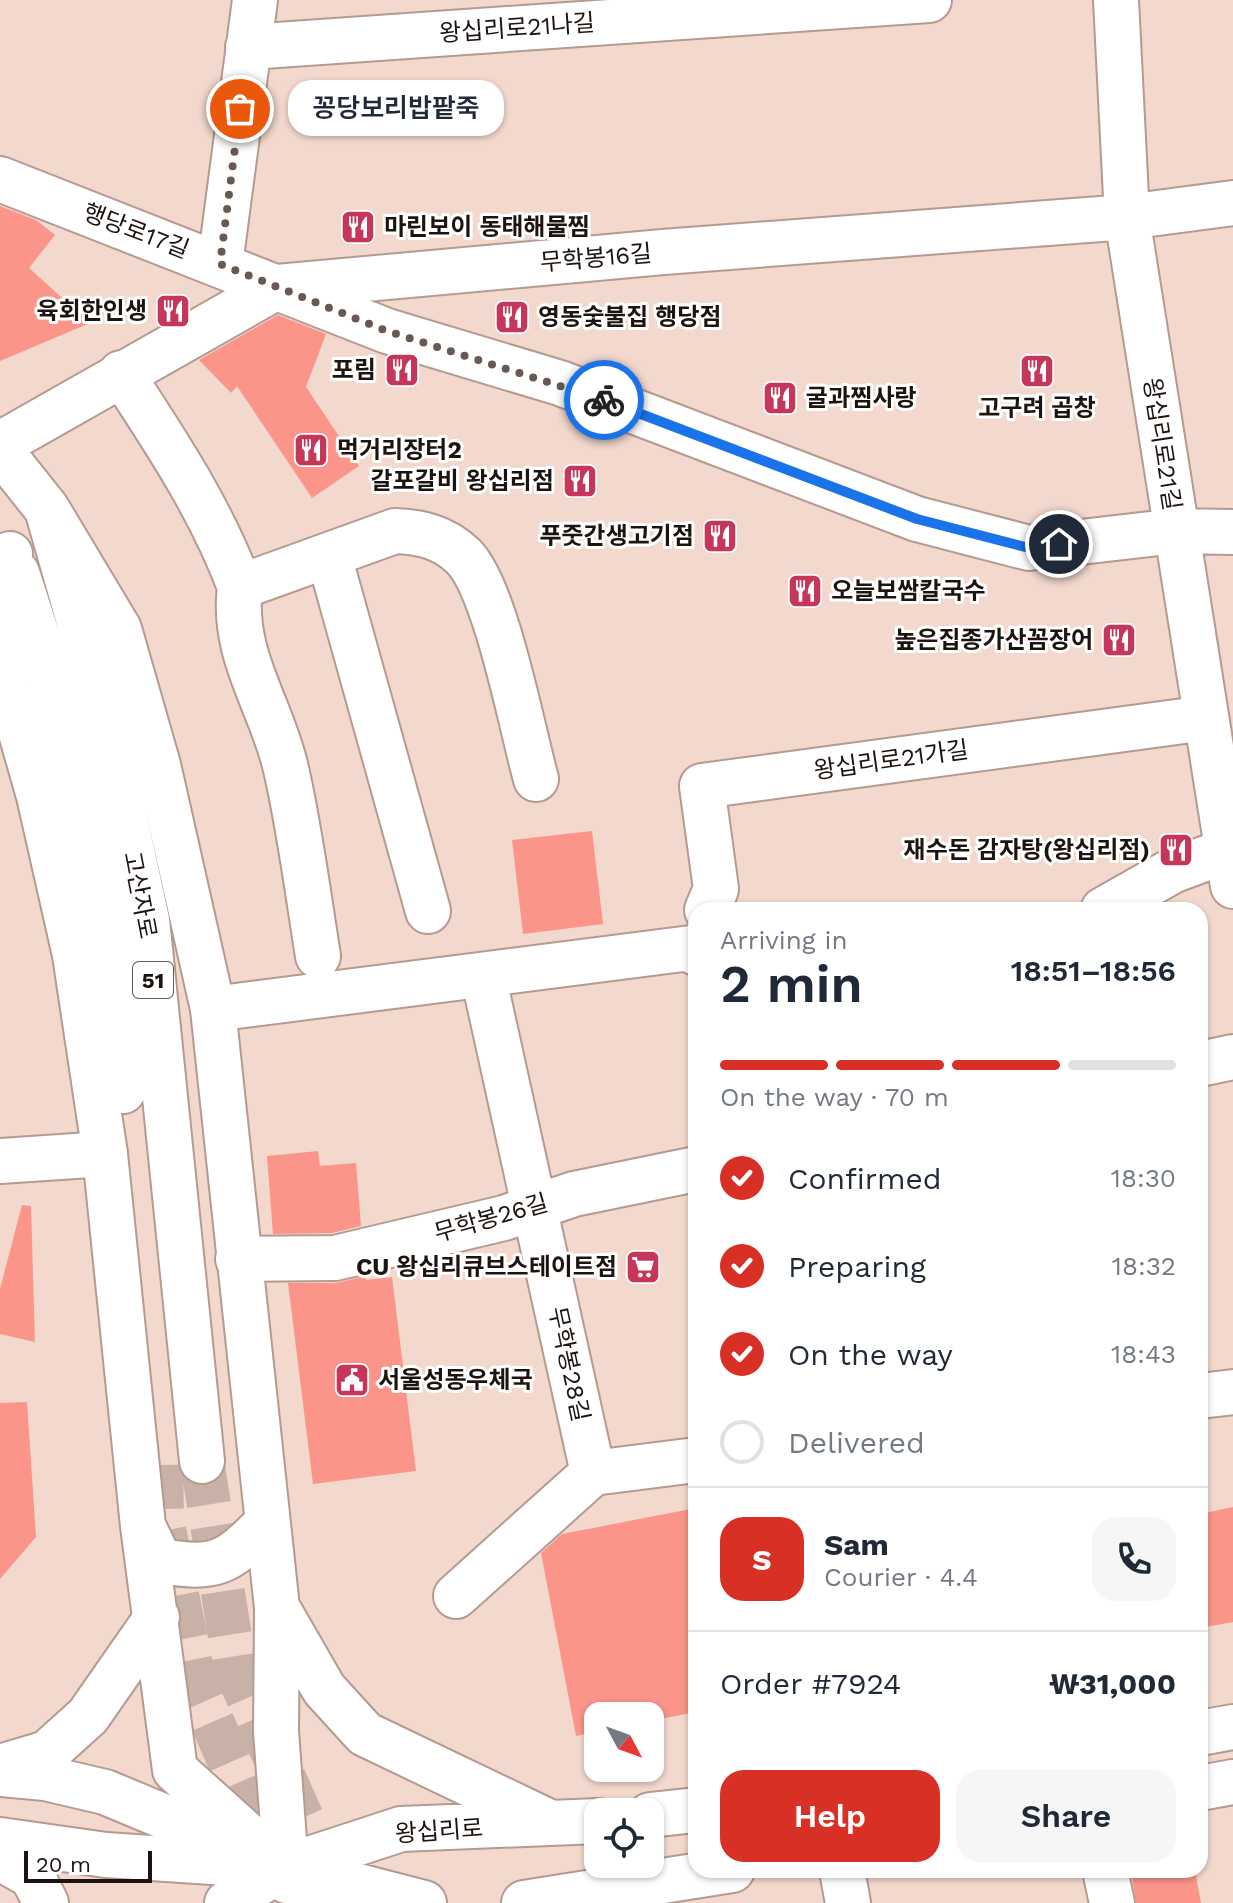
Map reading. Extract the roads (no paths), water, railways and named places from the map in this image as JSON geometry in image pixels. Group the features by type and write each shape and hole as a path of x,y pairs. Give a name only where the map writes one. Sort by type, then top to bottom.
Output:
{"street":[{"path":"220,264 255,0"},
{"name":"왕십리로21나길","path":"248,47 929,0"},
{"name":"왕십리로21길","path":"1116,0 1127,217 1230,868"},
{"name":"행당로17길","path":"0,179 387,331 560,383 917,519 1029,548 1176,531 1233,532"},
{"name":"무학봉16길","path":"0,444 277,287 663,252 1127,217 1233,203"},
{"path":"121,373 184,468 214,524 240,587 240,635 251,677 286,766 318,956"},
{"name":"고산자로","path":"0,450 47,509 92,667 147,920 181,1463 107,927 52,681 5,546"},
{"path":"47,509 119,629 158,765 213,1009 277,1608 276,1731 288,1885"},
{"path":"240,587 395,531 420,532 446,543 465,558 488,600 536,779"},
{"path":"5,546 1,663 39,796 75,955 105,1154 143,1526 175,1770 288,1885 323,1903"},
{"path":"329,556 428,911"},
{"name":"왕십리로21가길","path":"711,902 716,889 702,786 1206,718"},
{"path":"1117,902 1172,871 1230,868"},
{"name":"왕십리로21가길","path":"213,1009 483,975 688,939"},
{"path":"483,975 534,1208"},
{"path":"1208,1062 1233,1057"},
{"path":"0,1161 105,1154"},
{"name":"무학봉26길","path":"238,1259 335,1258 534,1208 574,1194 688,1171"},
{"name":"무학봉28길","path":"534,1208 593,1473"},
{"path":"1208,1395 1233,1392"},
{"path":"456,1596 593,1473 688,1461"},
{"path":"143,1526 160,1561 202,1568 237,1553 266,1524"},
{"path":"277,1608 324,1689 365,1734 577,1823"},
{"path":"0,1767 47,1753 88,1716 157,1617"},
{"path":"1208,1732 1233,1727"},
{"name":"왕십리로","path":"0,1774 45,1778 105,1792 288,1885"},
{"path":"1208,1787 1233,1782"},
{"path":"664,1813 688,1811"},
{"name":"왕십리로","path":"288,1885 401,1829 577,1823"},
{"name":"왕십리로","path":"0,1840 424,1903"},
{"path":"0,1858 32,1876 46,1903"},
{"path":"524,1903 688,1878"},
{"path":"843,1878 848,1903"},
{"path":"1107,1878 1112,1903"},
{"path":"227,1903 288,1885"},
{"path":"257,1903 288,1885"}],"tunnel":[{"path":"202,1461 235,1668 334,1890"},
{"path":"161,1465 162,1519 194,1680 274,1863"}],"place":[{"name":"꽁당보리밥팥죽","path":"240,109"},
{"name":"마린보이 동태해물찜","path":"358,227"},
{"name":"육회한인생","path":"173,311"},
{"name":"영동숯불집 행당점","path":"512,317"},
{"name":"포림","path":"402,370"},
{"name":"고구려 곱창","path":"1037,371"},
{"name":"굴과찜사랑","path":"780,398"},
{"name":"먹거리장터2","path":"311,450"},
{"name":"갈포갈비 왕십리점","path":"580,481"},
{"name":"푸줏간생고기점","path":"720,536"},
{"name":"오늘보쌈칼국수","path":"805,591"},
{"name":"높은집종가산꼼장어","path":"1119,640"},
{"name":"재수돈 감자탕(왕십리점)","path":"1176,850"},
{"name":"CU 왕십리큐브스테이트점","path":"643,1267"},
{"name":"서울성동우체국","path":"352,1380"}]}
